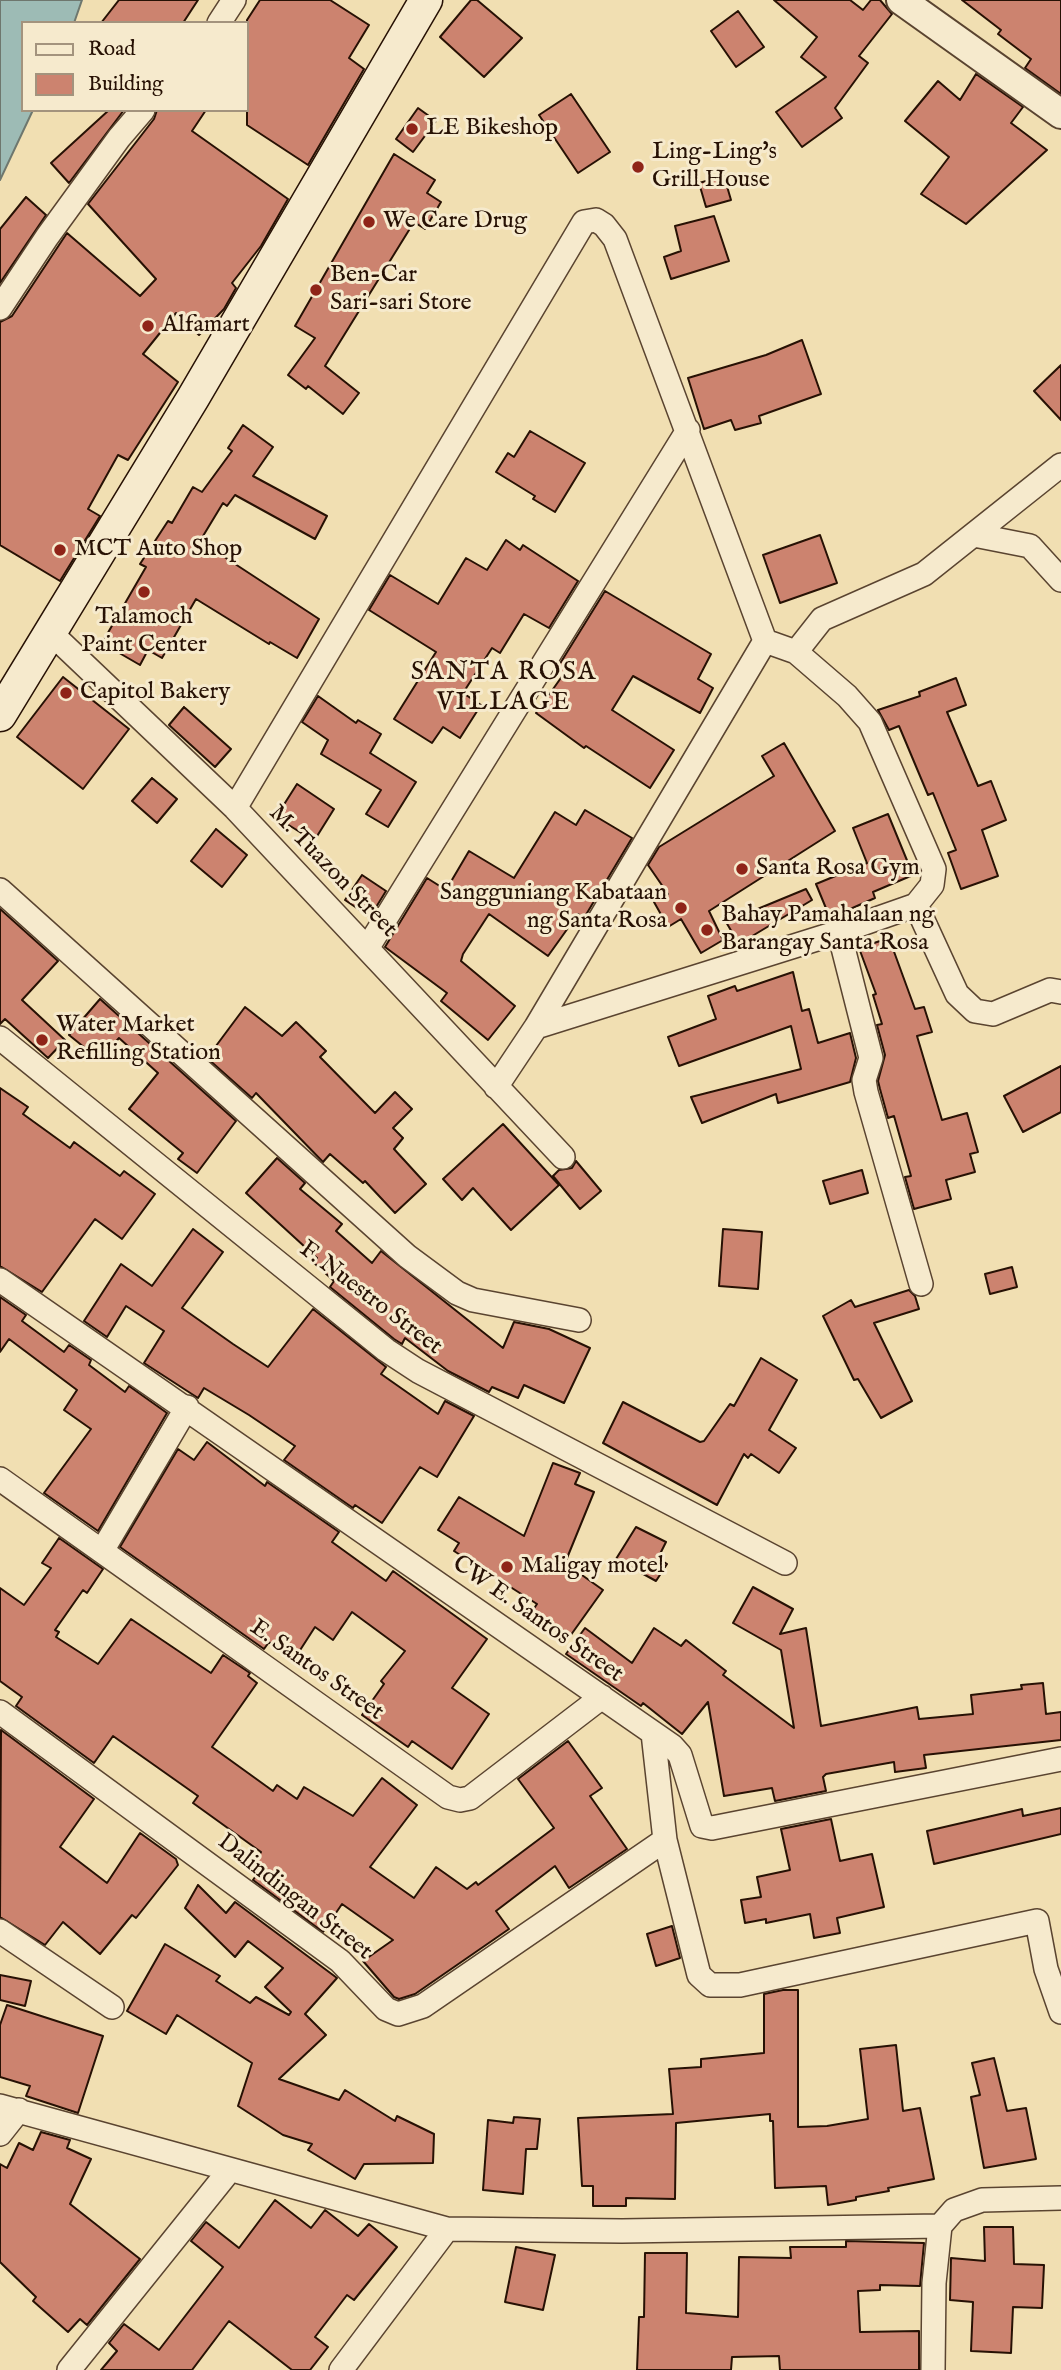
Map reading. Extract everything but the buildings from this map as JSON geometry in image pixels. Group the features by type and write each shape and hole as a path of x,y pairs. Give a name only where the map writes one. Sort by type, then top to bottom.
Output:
{"main road":[{"path":"0,715 193,398 426,0"}],"street":[{"path":"220,21 234,0"},
{"path":"901,0 1061,114"},
{"path":"0,308 118,138 141,112"},
{"path":"236,808 584,222 589,219 604,225 615,239 765,640 796,652 847,696 870,722 932,859 932,885 916,905 839,932 536,1027"},
{"path":"368,947 688,430"},
{"path":"796,652 822,619 924,573 1061,465"},
{"path":"974,535 1030,546 1061,580"},
{"name":"M. Tuazon Street","path":"51,634 236,808 563,1157"},
{"path":"496,1087 536,1027 765,640"},
{"path":"0,890 397,1247 457,1293 473,1300 579,1320"},
{"path":"916,905 957,994 975,1011 993,1014 1050,990 1061,992"},
{"path":"839,932 871,1058 864,1080 866,1092 921,1284"},
{"name":"F. Nuestro Street","path":"0,1038 386,1350 418,1371 785,1563"},
{"name":"CW E. Santos Street","path":"0,1280 187,1407 653,1733 680,1755 696,1816 702,1826 712,1828 1061,1759"},
{"path":"102,1551 187,1407"},
{"name":"E. Santos Street","path":"0,1479 448,1797 460,1800 470,1798 602,1697"},
{"name":"Dalindingan Street","path":"0,1712 340,1961 386,2009 398,2014 423,2006 665,1840"},
{"path":"653,1733 665,1840 699,1975 710,1985 740,1985 1037,1921 1046,1969 1061,2012"},
{"path":"0,1931 112,2007"},
{"path":"0,2134 9,2108 229,2171 447,2229 636,2231 940,2226"},
{"path":"69,2370 229,2171"},
{"path":"933,2370 934,2283 940,2226 954,2210 982,2200 1061,2198"},
{"path":"341,2370 447,2229"}],"water":[{"path":"0,0 82,0 75,21 21,21 21,112 32,112 0,180"}],"place":[{"name":"LE Bikeshop","path":"412,129"},
{"name":"Ling-Ling's Grill House","path":"638,167"},
{"name":"We Care Drug","path":"369,222"},
{"name":"Ben-Car Sari-sari Store","path":"316,290"},
{"name":"Alfamart","path":"148,326"},
{"name":"MCT Auto Shop","path":"60,550"},
{"name":"Talamoch Paint Center","path":"144,592"},
{"name":"Capitol Bakery","path":"66,693"},
{"name":"Santa Rosa Gym","path":"742,869"},
{"name":"Sangguniang Kabataan ng Santa Rosa","path":"681,908"},
{"name":"Bahay Pamahalaan ng Barangay Santa Rosa","path":"707,930"},
{"name":"Water Market Refilling Station","path":"42,1040"},
{"name":"Maligay motel","path":"507,1567"}],"district":[{"name":"SANTA ROSA VILLAGE","path":"504,689"}]}
